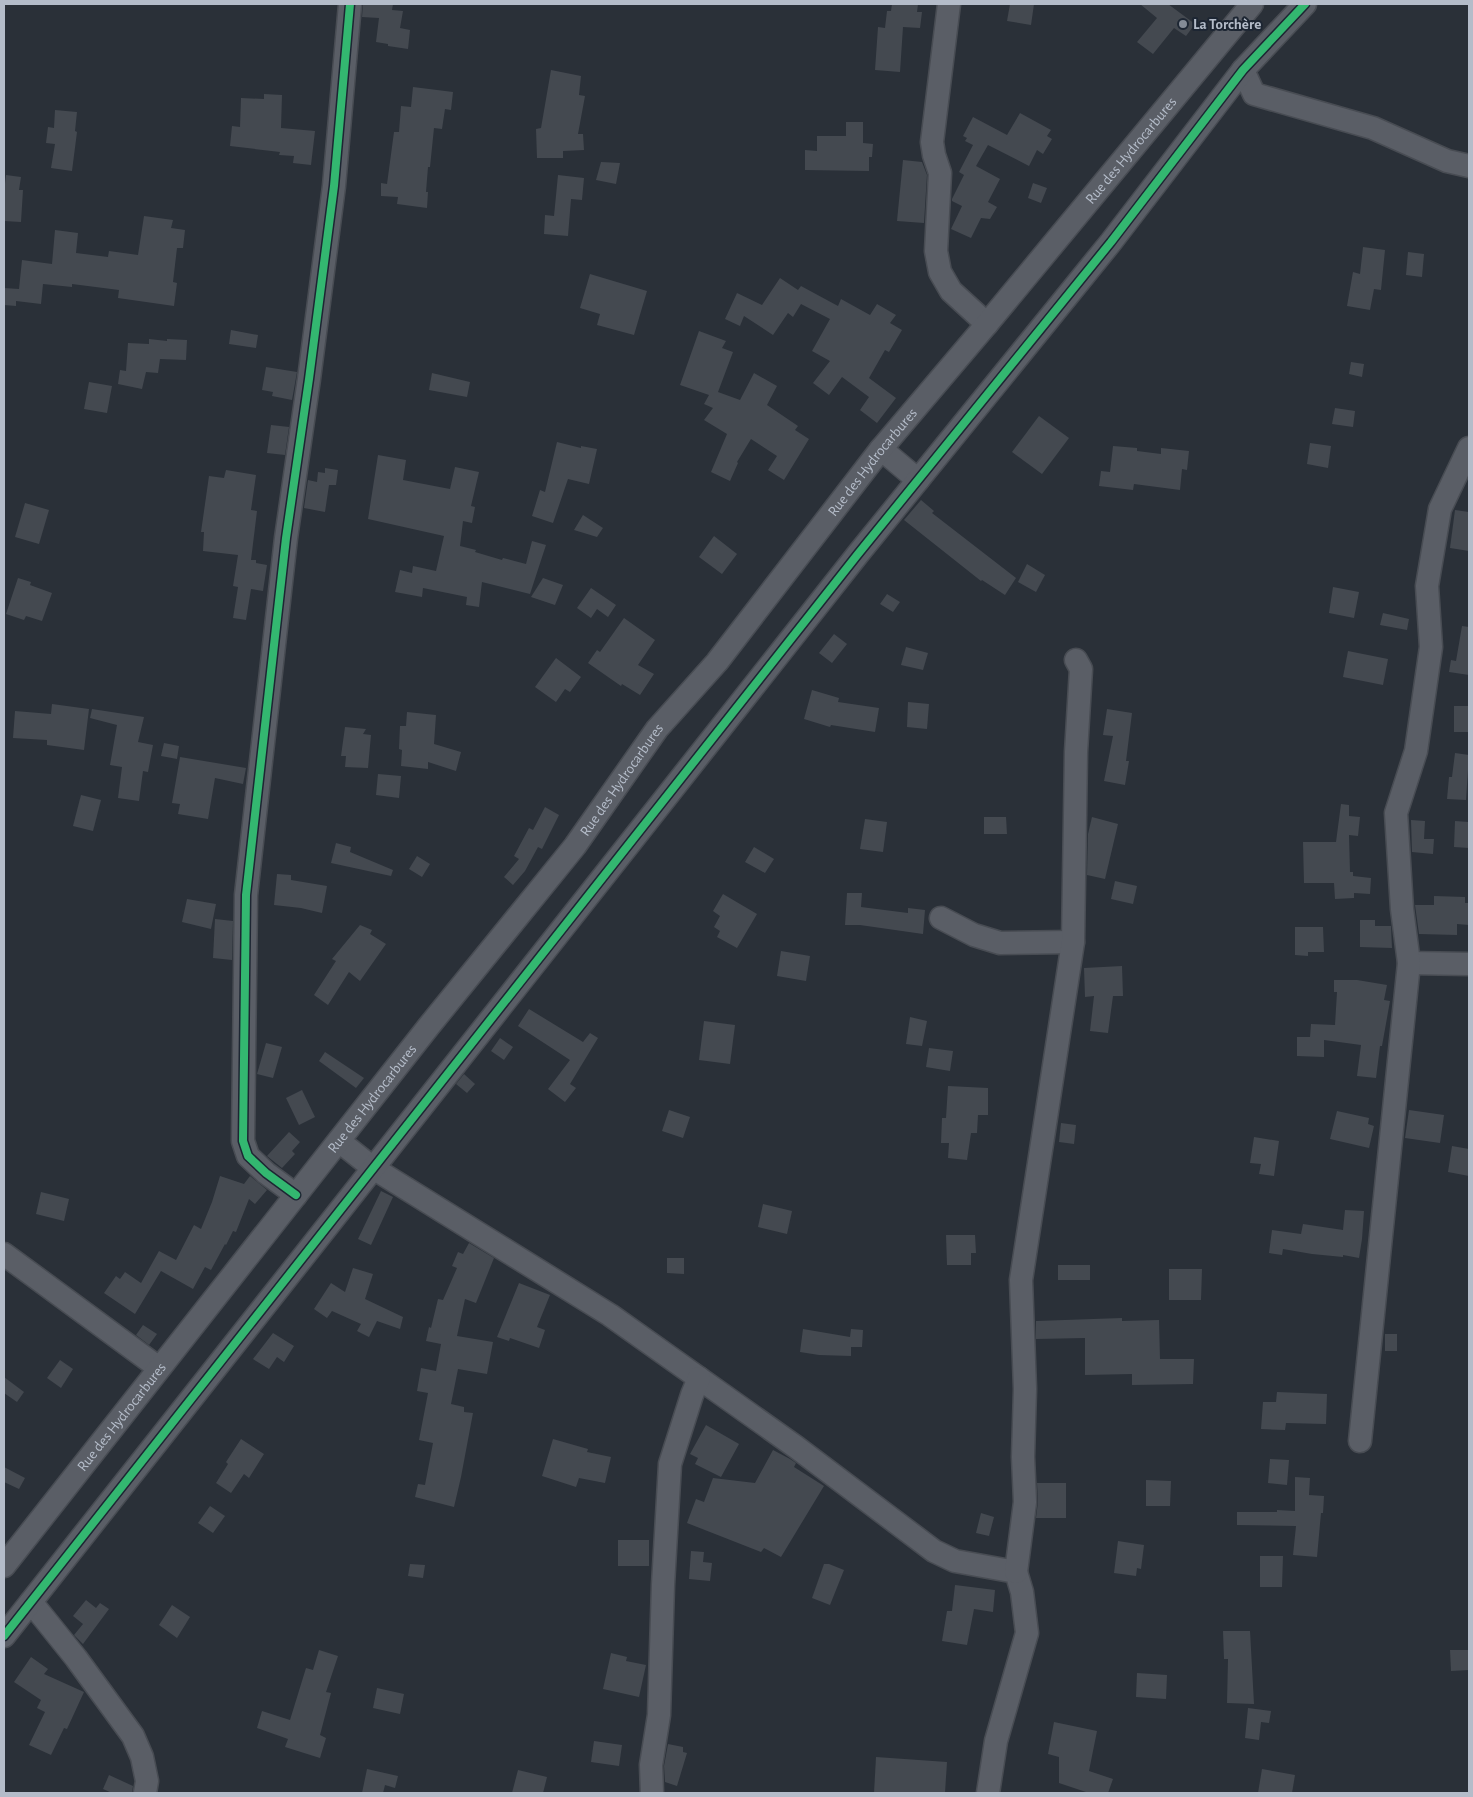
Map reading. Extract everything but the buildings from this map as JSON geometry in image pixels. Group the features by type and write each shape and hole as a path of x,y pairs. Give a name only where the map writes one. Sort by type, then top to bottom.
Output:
{"street":[{"path":"296,1195 266,1173 248,1156 243,1141 246,895 286,538 332,196 350,4"},
{"path":"948,4 932,142 940,173 936,251 940,272 951,291 987,324"},
{"name":"Rue des Hydrocarbures","path":"4,1566 296,1195 575,846 657,728 717,662 881,449 1252,4"},
{"path":"4,1636 858,554 1112,242 1243,70 1305,4"},
{"path":"1243,70 1254,94 1373,128 1447,162 1469,166"},
{"path":"1360,1441 1409,963 1402,909 1396,813 1416,751 1427,676 1431,647 1428,586 1440,508 1469,448"},
{"path":"881,449 918,480"},
{"path":"988,1793 996,1741 1026,1634 1022,1592 1016,1572 1025,1502 1023,1457 1025,1389 1021,1280 1073,942 1076,752 1080,669 1076,660"},
{"path":"941,918 974,935 1000,943 1073,942"},
{"path":"1409,963 1469,964"},
{"path":"339,1141 374,1168 610,1315 796,1447 934,1552 955,1561 1016,1572"},
{"path":"4,1254 160,1368"},
{"path":"652,1793 651,1765 659,1715 663,1585 670,1464 699,1378"},
{"path":"31,1602 76,1658 133,1736 142,1757 147,1781 145,1793"}],"cycle path":[{"path":"296,1195 266,1173 248,1156 243,1141 246,895 286,538 334,186 350,4"},
{"path":"4,1636 858,554 1111,242 1243,70 1305,4"}],"place":[{"name":"La Torchère","path":"1183,24"}]}
